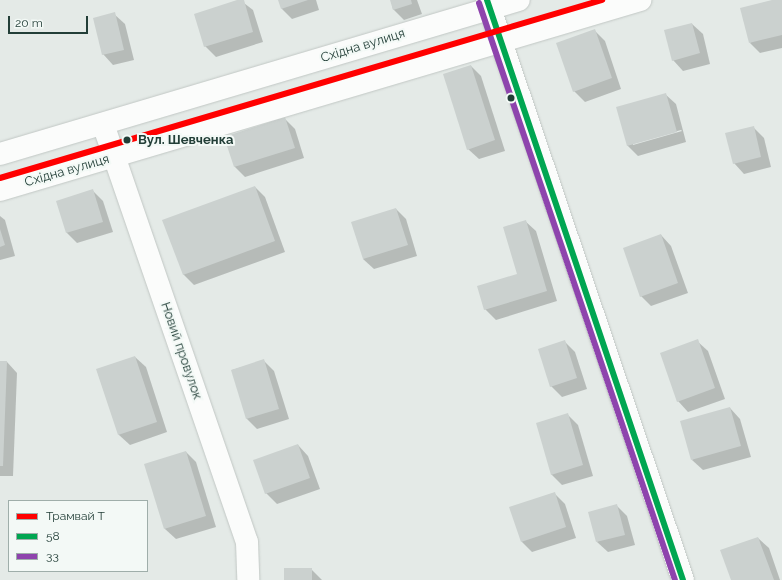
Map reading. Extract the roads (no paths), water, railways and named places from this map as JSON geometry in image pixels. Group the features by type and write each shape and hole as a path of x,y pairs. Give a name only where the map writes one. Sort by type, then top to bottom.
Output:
{"street":[{"name":"Східна вулиця","path":"0,154 103,124 489,4 519,0"},
{"name":"Східна вулиця","path":"0,190 640,0"},
{"path":"489,4 683,580"},
{"name":"Новий провулок","path":"103,124 113,157 247,542 248,580"}],"tram line":[{"name":"Т","path":"0,178 602,0"}],"place":[{"name":"Вул. Шевченка","path":"127,140"}]}
